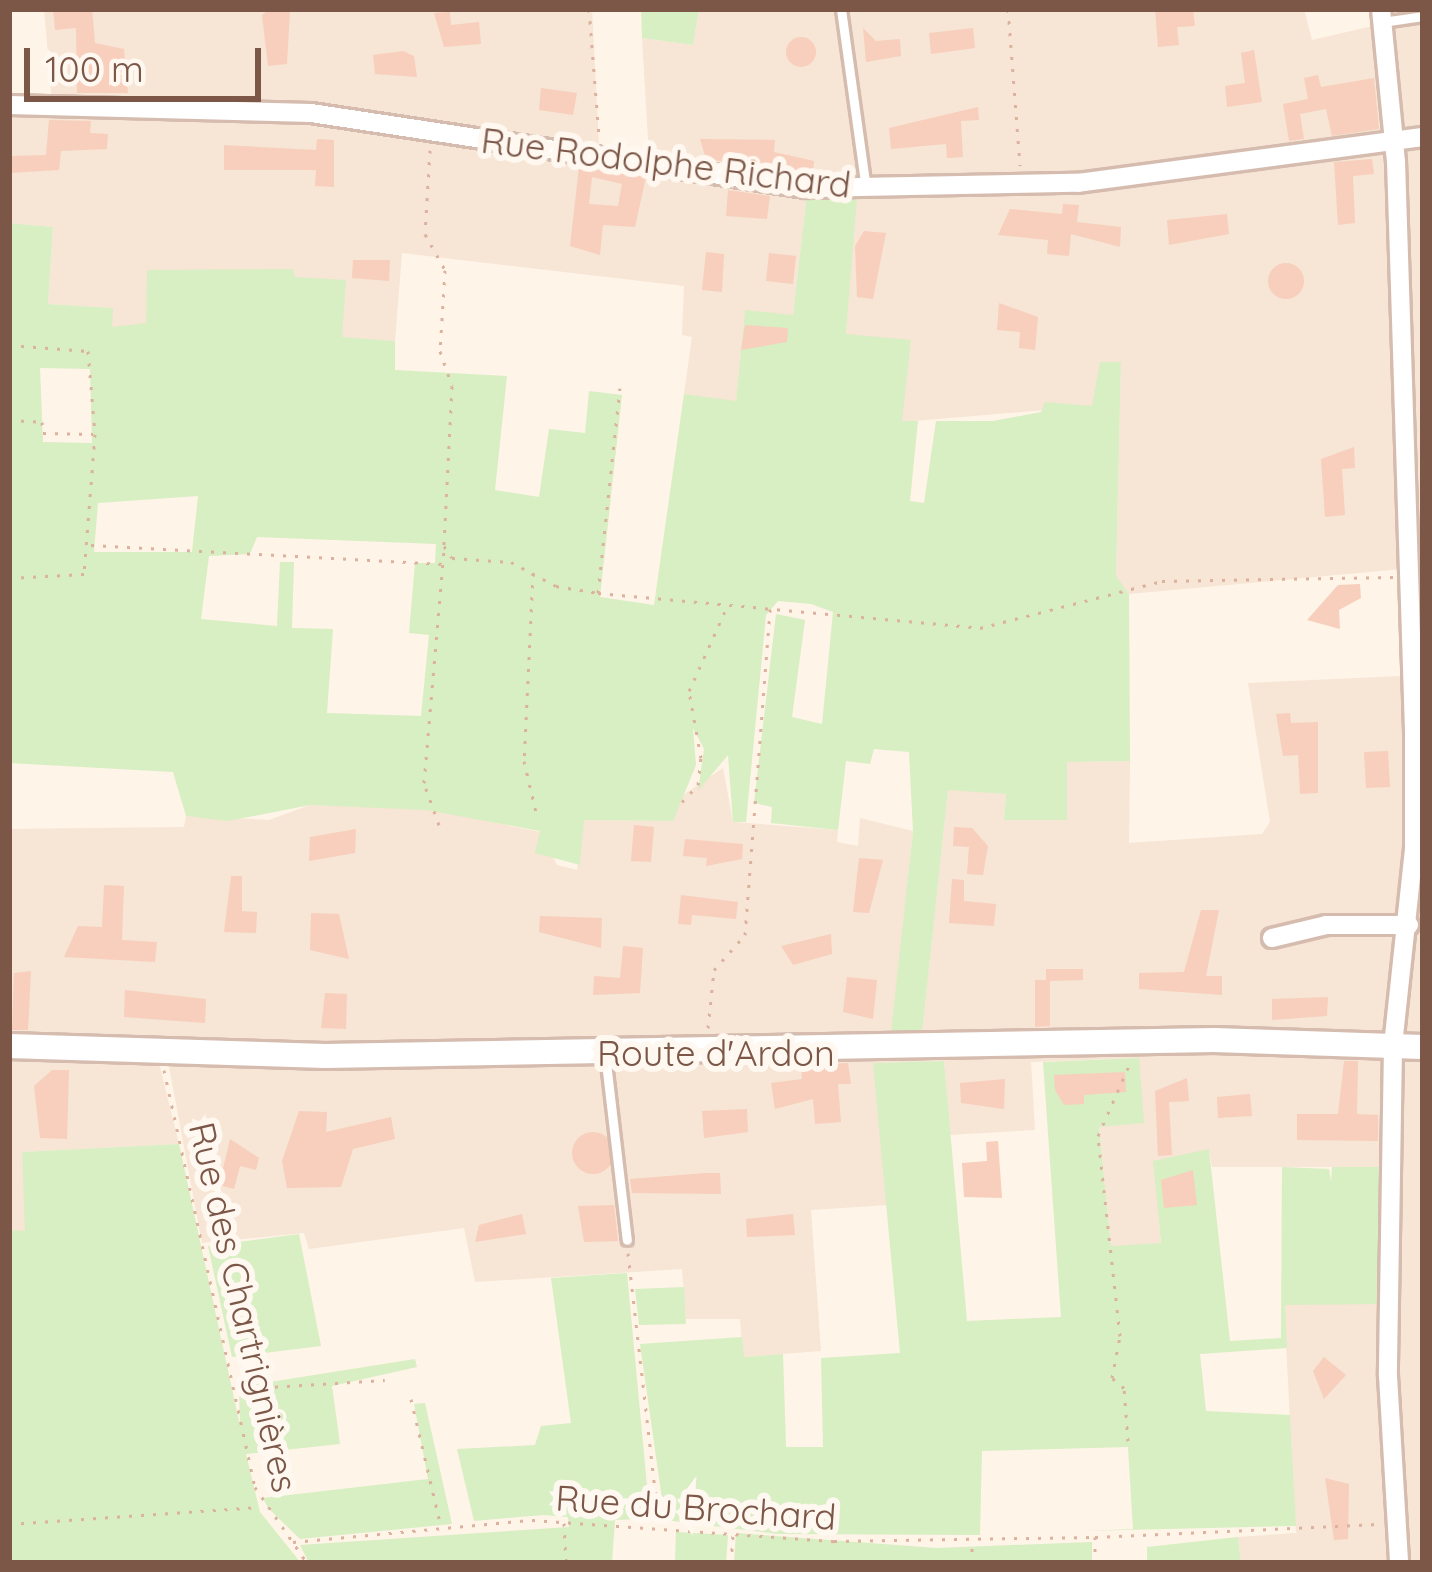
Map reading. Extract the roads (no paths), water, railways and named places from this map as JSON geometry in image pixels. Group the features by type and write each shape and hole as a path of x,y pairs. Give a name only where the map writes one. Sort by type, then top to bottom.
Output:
{"street":[{"path":"1382,15 1395,142 1408,577 1408,925 1394,1046 1395,1523 1399,1563"},
{"name":"Rue Rodolphe Richard","path":"9,105 206,106 430,130 598,157 866,188 1021,186 1423,136"},
{"path":"1272,938 1326,925 1408,925"},
{"name":"Route d'Ardon","path":"9,1046 605,1054 1134,1042 1423,1047"}],"lane":[{"path":"841,9 866,188"},
{"path":"1382,15 1423,16"},
{"path":"605,1054 627,1240"}]}
